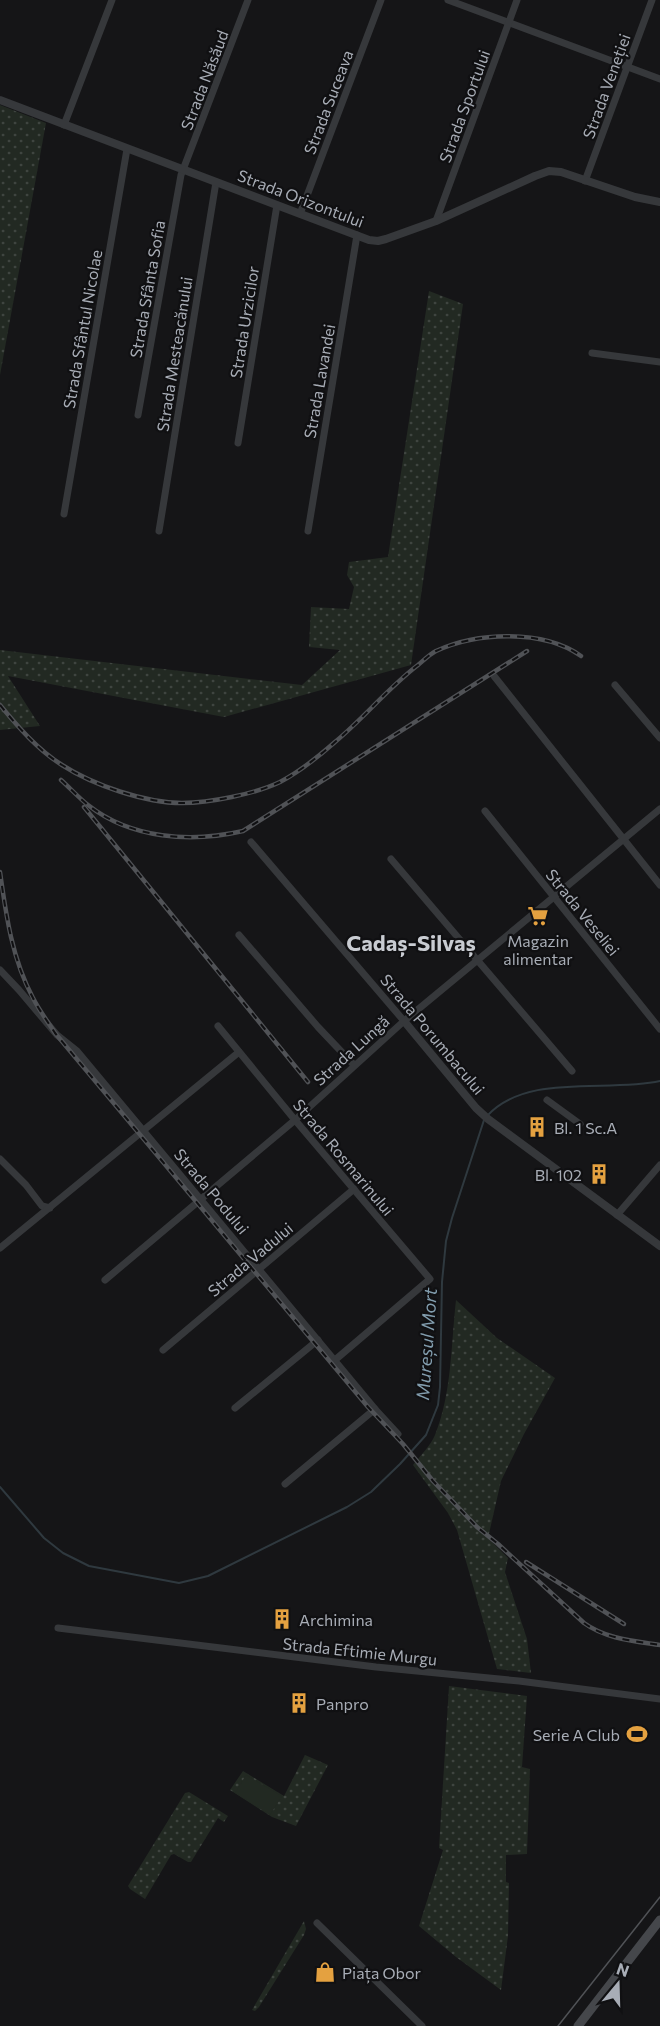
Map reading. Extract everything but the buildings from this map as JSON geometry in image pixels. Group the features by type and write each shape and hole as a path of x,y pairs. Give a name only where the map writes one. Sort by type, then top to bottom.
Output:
{"main road":[{"path":"578,2026 660,1920"}],"street":[{"path":"64,125 112,0"},
{"name":"Strada Năsăud","path":"184,169 248,0"},
{"name":"Strada Suceava","path":"300,214 381,0"},
{"path":"448,0 660,79"},
{"name":"Strada Sportului","path":"436,221 517,0"},
{"name":"Strada Veneției","path":"585,180 652,0"},
{"name":"Strada Orizontului","path":"0,100 300,214 378,241 436,221 543,172 561,172 635,198 660,202"},
{"name":"Strada Sfântul Nicolae","path":"64,514 127,149"},
{"name":"Strada Sfânta Sofia","path":"138,415 184,169"},
{"name":"Strada Mesteacănului","path":"159,531 216,182"},
{"name":"Strada Urzicilor","path":"238,443 277,205"},
{"name":"Strada Lavandei","path":"308,531 357,235"},
{"path":"592,353 660,362"},
{"path":"494,676 660,885"},
{"path":"615,685 660,738"},
{"name":"Strada Lungă","path":"105,1280 295,1120 404,1021 660,809"},
{"name":"Strada Veseliei","path":"485,811 660,1029"},
{"name":"Strada Porumbacului","path":"251,842 476,1108 660,1246"},
{"path":"391,859 572,1071"},
{"path":"239,935 354,1065"},
{"name":"Strada Podului","path":"0,970 57,1035 77,1051 398,1434"},
{"name":"Strada Rosmarinului","path":"218,1026 430,1279 335,1360"},
{"path":"0,1248 239,1052"},
{"path":"547,1100 580,1124"},
{"path":"0,1160 26,1185 42,1206 50,1208"},
{"path":"617,1215 660,1165"},
{"name":"Strada Vadului","path":"163,1350 354,1190"},
{"path":"235,1408 318,1340"},
{"path":"285,1484 375,1409"},
{"name":"Strada Eftimie Murgu","path":"58,1628 660,1699"},
{"path":"317,1923 348,1956 422,2026"}],"shaded area":[{"path":"0,105 46,123 0,375"},
{"path":"429,291 463,304 411,665 224,717 8,676 40,726 0,730 0,650 302,685 340,650 309,647 311,607 349,609 354,587 347,575 349,562 388,557"},
{"path":"456,1300 497,1338 555,1378 501,1481 488,1538 508,1558 505,1572 527,1639 531,1673 497,1669 457,1530 448,1513 413,1465 433,1439 441,1419 448,1385"},
{"path":"449,1686 527,1696 522,1767 530,1769 527,1854 506,1855 506,1882 509,1883 508,1936 501,1990 419,1926 443,1850 439,1848"},
{"path":"305,1755 328,1765 296,1826 272,1817 230,1790 243,1771 284,1796"},
{"path":"246,1775 282,1796 270,1815 235,1793"},
{"path":"189,1792 228,1816 224,1822 218,1818 191,1862 174,1854 171,1855 145,1899 128,1886 185,1793"},
{"path":"304,1921 306,1929 304,1935 259,2007 255,2011 252,2010"}],"waterway":[{"name":"Mureșul Mort","path":"487,1116 504,1102 546,1089 660,1081"},
{"name":"Mureșul Mort","path":"0,1487 44,1538 63,1553 89,1566 179,1583 208,1576 347,1507 371,1492 426,1435 438,1405 442,1282 446,1241 484,1120"}],"tram line":[{"path":"558,2026 660,1897"}],"railway":[{"path":"0,705 37,745 53,759 75,772 120,792 152,800 193,803 245,794 287,778 329,748 396,683 436,651 471,640 510,636 548,641 566,647 581,656"},
{"path":"61,780 85,802 105,816 142,831 182,837 203,837 243,831 527,651"},
{"path":"84,807 308,1082"},
{"path":"0,872 8,920 20,968 35,1002 55,1033 368,1407 477,1527 584,1623 611,1636 660,1645"},
{"path":"526,1562 624,1624"}],"place":[{"name":"Magazin alimentar","path":"538,916"},
{"name":"Bl. 1 Sc.A","path":"537,1127"},
{"name":"Bl. 102","path":"599,1174"},
{"name":"Archimina","path":"282,1619"},
{"name":"Panpro","path":"299,1703"},
{"name":"Serie A Club","path":"637,1734"},
{"name":"Piața Obor","path":"325,1972"}],"district":[{"name":"Cadaș-Silvaș","path":"411,942"}]}
